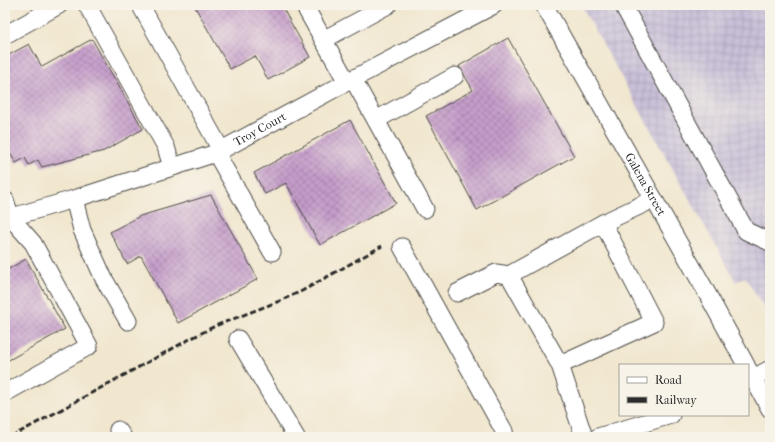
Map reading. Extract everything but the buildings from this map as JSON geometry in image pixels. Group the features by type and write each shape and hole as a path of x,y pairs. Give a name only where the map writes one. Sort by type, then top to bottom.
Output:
{"street":[{"path":"5,35 59,5"},
{"path":"87,5 166,147 172,167"},
{"path":"304,5 323,40 376,120 425,209"},
{"path":"323,40 388,5"},
{"name":"Troy Court","path":"8,219 74,199 218,151 494,5"},
{"name":"Galena Street","path":"544,5 703,286 744,364"},
{"path":"623,5 746,231 770,242"},
{"path":"142,8 272,252"},
{"path":"376,120 455,76"},
{"path":"74,199 82,230 104,279 128,321"},
{"path":"456,293 496,273 509,275 603,223 654,199"},
{"path":"5,200 8,219 33,243 89,346 5,393"},
{"path":"560,365 654,322 603,223"},
{"path":"402,247 504,431 505,437"},
{"path":"509,275 560,365 584,437"},
{"path":"238,340 296,437"},
{"path":"749,373 770,369"},
{"name":"Galena Street","path":"749,373 770,409"},
{"path":"598,437 668,416"}],"shaded area":[{"path":"581,5 770,5 770,310 765,309 745,277 736,282"}],"railway":[{"path":"11,437 215,326 302,291 382,246"}]}
